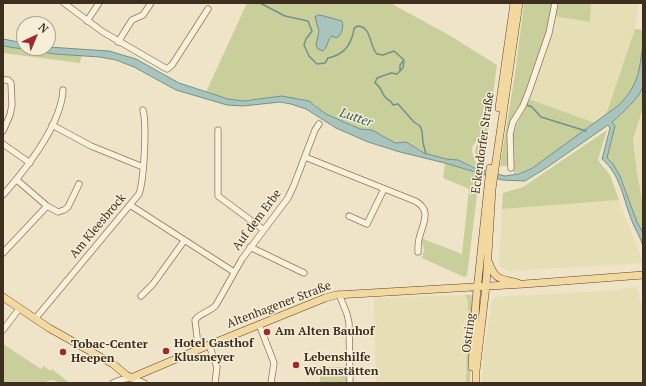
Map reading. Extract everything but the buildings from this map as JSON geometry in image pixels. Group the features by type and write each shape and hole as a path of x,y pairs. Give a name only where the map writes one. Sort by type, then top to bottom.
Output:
{"main road":[{"name":"Eckendorfer Straße","path":"477,286 514,3"},
{"name":"Eckendorfer Straße","path":"493,163 519,3"},
{"name":"Eckendorfer Straße","path":"486,286 490,189"},
{"path":"488,260 491,270 497,278 524,284"},
{"name":"Altenhagener Straße","path":"132,378 200,349 208,344 325,298 340,294 524,284 642,275"},
{"name":"Ostring","path":"472,383 477,286"},
{"name":"Ostring","path":"476,383 486,286"},
{"path":"3,297 35,319 113,364 132,378"}],"street":[{"path":"64,3 118,42 165,69 169,69 208,9"},
{"path":"87,21 99,3"},
{"path":"118,42 132,20 144,15 151,3"},
{"path":"511,168 510,134 512,122 523,106 529,91 549,33 555,3"},
{"path":"3,80 8,80 11,83 12,106 3,131"},
{"path":"3,195 30,163 52,125 61,106 63,90"},
{"name":"Am Kleesbrock","path":"35,319 140,191 146,126 143,110"},
{"name":"Auf dem Erbe","path":"200,349 198,345 195,320 198,316 211,310 216,305 234,272 250,248 288,198 315,130 319,124"},
{"path":"52,125 91,146 143,167"},
{"path":"218,130 218,196 264,230"},
{"path":"3,144 30,163"},
{"path":"305,157 418,203 423,208 426,216 418,241 418,252"},
{"path":"17,180 47,206 58,212 66,209 70,204 79,184"},
{"path":"349,216 367,224 384,189"},
{"path":"130,205 234,272"},
{"path":"3,254 47,206"},
{"path":"141,296 153,284 184,240"},
{"path":"250,248 304,273"},
{"path":"340,294 348,319 350,383"},
{"path":"3,330 19,309"},
{"path":"259,324 274,363 271,383"},
{"path":"208,344 218,367 215,383"},
{"path":"125,383 132,378"},
{"path":"113,383 121,379 132,378 144,383"}],"shaded area":[{"path":"591,3 639,3 635,29 606,115 595,123 529,99 554,16 590,22"},
{"path":"643,108 643,205 633,139"},
{"path":"619,200 643,263 508,271 499,266 502,209"},
{"path":"637,287 643,312 643,383 482,383 483,358 492,300 495,297 604,291"},
{"path":"463,295 468,301 466,383 376,383 374,298"}],"green space":[{"path":"247,3 390,3 449,35 497,65 487,139 477,140 472,147 474,159 483,168 483,170 458,160 446,159 424,153 406,142 395,143 372,130 360,129 326,114 320,111 315,104 298,98 282,96 236,101 206,92"},
{"path":"524,3 554,3 544,44 521,104 510,123 509,166 500,166 515,74"},
{"path":"556,3 591,3 590,22 554,16"},
{"path":"635,29 643,30 643,46 638,80 630,94 619,106 606,115"},
{"path":"3,46 16,48 16,55 3,53"},
{"path":"56,54 82,55 80,63 26,56 56,56"},
{"path":"643,86 643,108 633,139 643,205 643,233 638,224 623,183 613,165 607,158 611,143 612,122 629,106"},
{"path":"529,99 595,123 531,169 514,174 512,134"},
{"path":"607,130 598,160 610,175 619,200 502,209 503,193 523,187"},
{"path":"477,145 486,145 485,164 477,159 475,154"},
{"path":"445,163 478,173 478,187 467,276 464,277 422,258 424,250 421,238 462,254 469,189 443,178"},
{"path":"465,295 471,295 473,300 470,383 466,383 468,301"},
{"path":"3,344 41,369 44,366 50,371 52,369 70,383 57,383 56,381 52,380 41,383 3,383"},
{"path":"320,367 348,367 348,383 320,383"}],"water":[{"path":"320,15 342,21 343,26 339,36 337,38 332,36 323,51 318,49 316,45 319,31 315,17"},
{"path":"3,39 16,41 16,48 3,46"},
{"path":"643,44 643,86 634,101 612,122 615,126 607,158 613,164 620,176 637,222 643,233 643,247 632,221 621,188 613,172 602,159 610,128 608,125 525,181 502,180 368,142 336,128 306,109 291,104 280,102 243,106 227,105 176,90 134,67 116,60 100,57 56,54 56,48 109,51 136,59 179,83 228,99 243,101 282,96 309,101 326,114 360,129 372,130 395,143 406,142 424,153 446,159 458,160 477,169 505,176 518,174 531,169 619,105 631,91 637,77"}],"waterway":[{"path":"260,3 285,16 308,21 312,31 306,39 304,45 309,56 317,64 325,63 328,58 341,53 347,47 355,27 358,26 363,27 366,30 374,51 377,54 383,55 394,51 404,60 403,68 397,74 391,73 377,78 375,83 379,86 384,96 391,101 393,105 398,104 414,122 420,126 426,154"},
{"path":"400,70 400,65 404,60"},
{"path":"527,105 532,107 541,117 586,131"}],"place":[{"name":"Am Alten Bauhof","path":"267,332"},
{"name":"Hotel Gasthof Klusmeyer","path":"166,351"},
{"name":"Tobac-Center Heepen","path":"63,352"},
{"name":"Lebenshilfe Wohnstätten","path":"296,365"}],"water label":[{"name":"Lutter","path":"356,118"}]}
